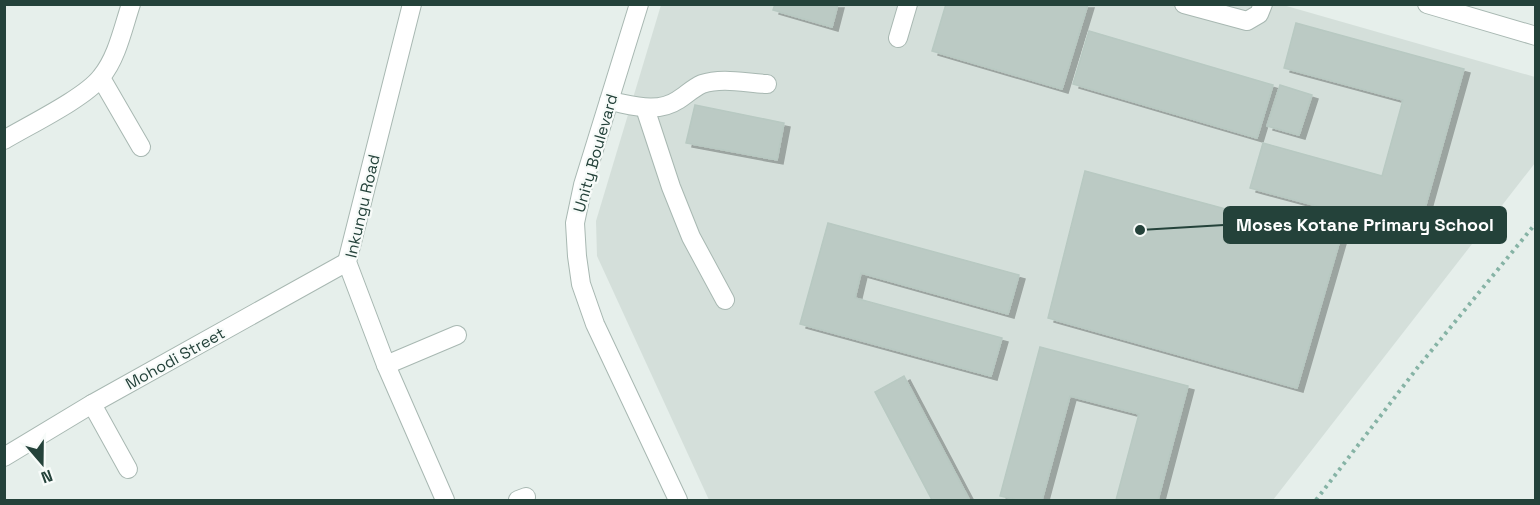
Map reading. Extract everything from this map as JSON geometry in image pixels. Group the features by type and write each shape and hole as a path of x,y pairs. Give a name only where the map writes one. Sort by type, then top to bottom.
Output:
{"street":[{"path":"4,140 87,90 101,78 109,64 131,4"},
{"name":"Inkungu Road","path":"412,4 346,262 386,365 445,501"},
{"name":"Unity Boulevard","path":"639,4 583,185 575,223 578,266 581,284 595,324 678,501"},
{"path":"898,38 908,4"},
{"path":"1184,4 1247,21 1259,14 1263,4"},
{"path":"1427,4 1536,36"},
{"path":"101,78 141,147"},
{"path":"609,101 645,108 662,108 676,102 700,85 720,80 767,84"},
{"path":"645,108 671,187 691,237 725,300"},
{"name":"Mohodi Street","path":"4,457 92,404 346,262"},
{"path":"386,365 457,335"},
{"path":"92,404 128,469"}],"path":[{"path":"1316,501 1418,367 1536,222"}],"shaded area":[{"path":"661,5 1283,5 1535,77 1535,163 1273,500 709,500 597,256 596,221"}],"building":[{"path":"775,4 838,4 832,27 773,10"},
{"path":"946,4 1088,4 1062,89 932,51"},
{"path":"1296,23 1464,69 1418,233 1250,188 1263,143 1382,176 1403,100 1284,68"},
{"path":"1089,31 1273,85 1257,138 1073,84"},
{"path":"1280,85 1312,95 1299,135 1267,126"},
{"path":"695,105 784,123 777,160 686,143"},
{"path":"1085,171 1340,240 1297,388 1048,318"},
{"path":"828,223 1019,275 1008,314 861,273 855,298 1002,338 991,376 800,324"},
{"path":"1040,347 1188,386 1158,500 1116,500 1139,414 1070,396 1042,500 1018,500 1000,496"},
{"path":"904,376 969,499 932,500 875,392"}],"place":[{"name":"Moses Kotane Primary School","path":"1140,230"}]}
